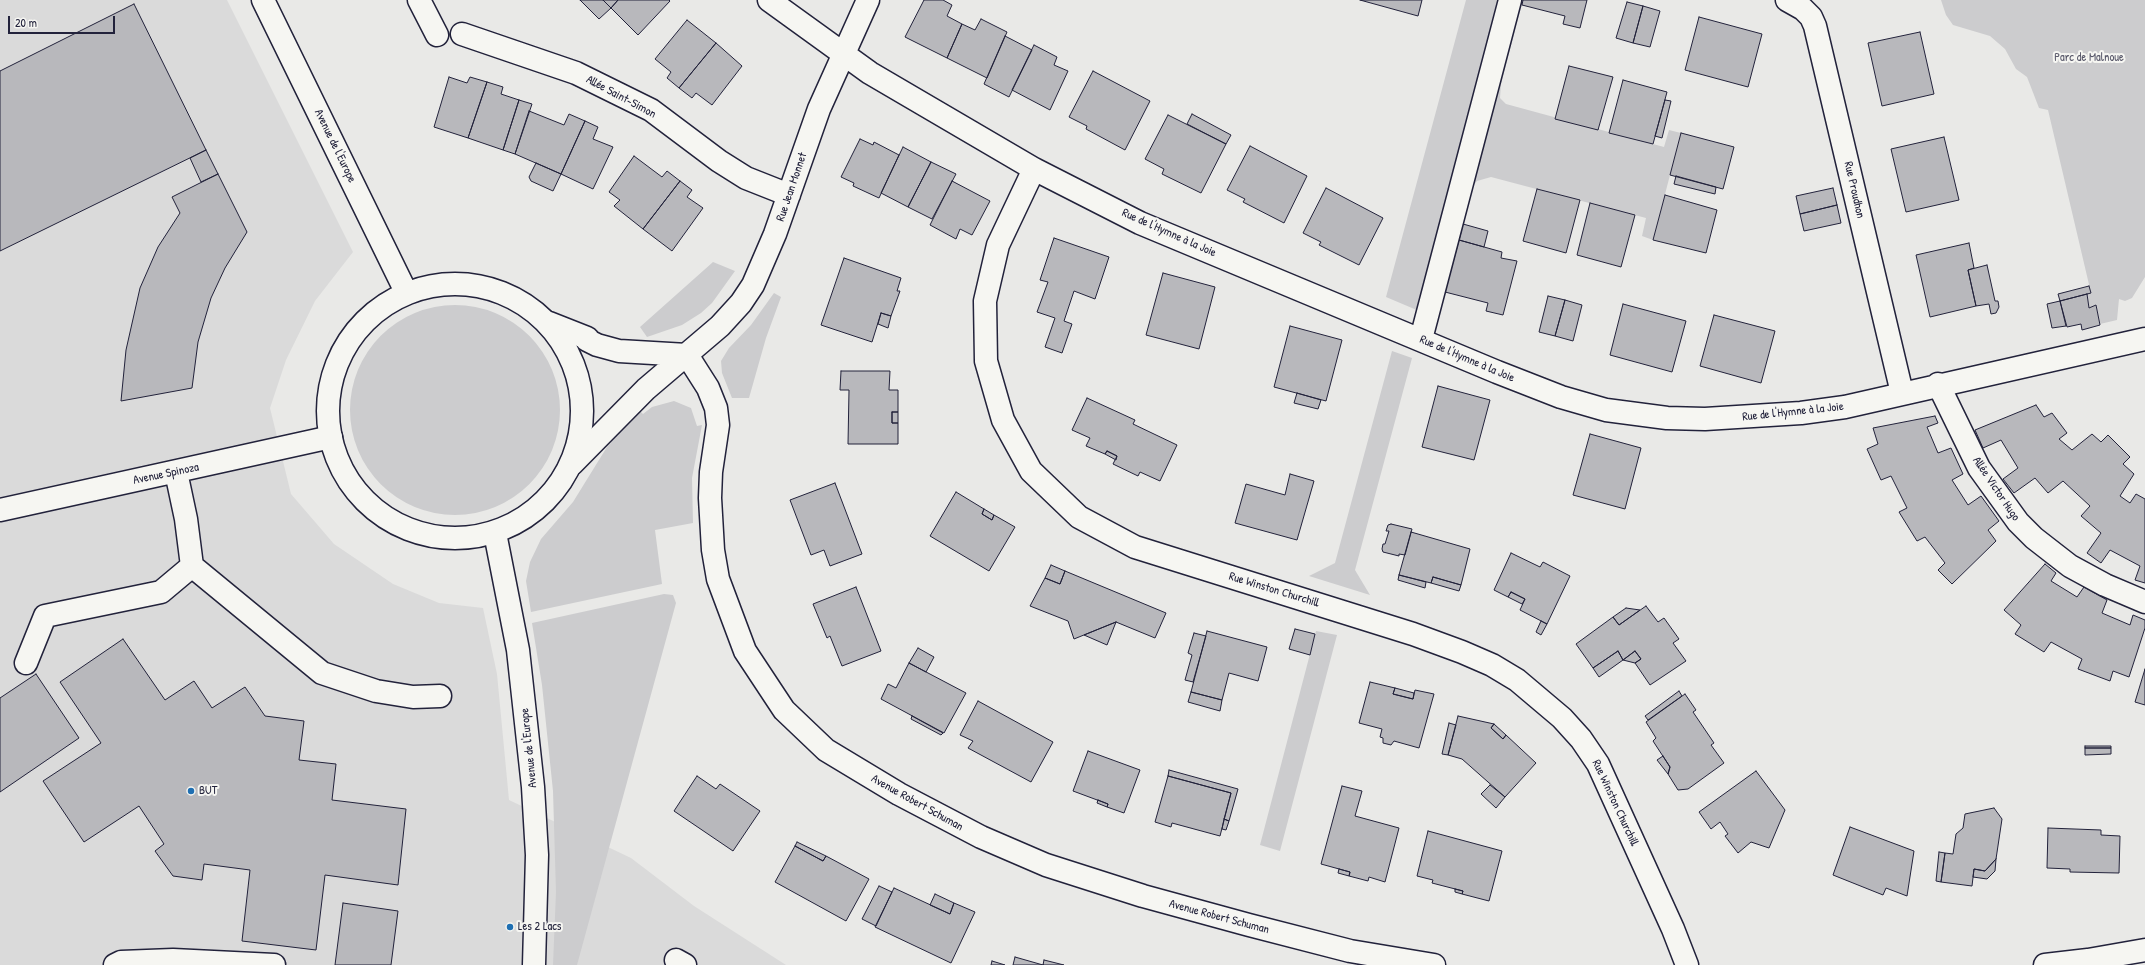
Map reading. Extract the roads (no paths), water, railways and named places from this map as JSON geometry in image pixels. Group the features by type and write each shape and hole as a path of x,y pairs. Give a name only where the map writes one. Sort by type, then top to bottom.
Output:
{"street":[{"name":"Avenue de l'Europe","path":"263,0 406,292"},
{"path":"419,0 437,35"},
{"name":"Rue de l'Hymne à la Joie","path":"769,0 843,55 877,78 1034,169 1140,223 1561,397 1627,414 1706,419 1756,417 1845,407 1938,384 2145,339"},
{"name":"Rue Jean Monnet","path":"572,464 637,397 720,326 741,303 753,285 764,263 819,109 868,0"},
{"path":"1420,339 1510,0"},
{"name":"Rue Proudhon","path":"1787,0 1803,9 1811,17 1814,26 1902,393"},
{"name":"Allée Saint-Simon","path":"462,34 576,73 651,110 719,162 746,178 789,195"},
{"name":"Rue Winston Churchill","path":"1034,169 998,245 985,301 986,361 1003,420 1031,471 1079,516 1135,548 1413,634 1492,665 1518,680 1562,718 1580,739 1598,764 1673,929 1687,965"},
{"path":"549,323 570,354 581,390 582,428 572,464 553,494 527,517 495,533 456,539 416,533 381,516 352,488 340,463 331,437 327,404 338,358 366,319 406,292 443,283 483,285 518,299 549,323 587,338 587,340 597,345 620,351 687,355"},
{"name":"Avenue Robert Schuman","path":"687,355 708,388 716,408 718,425 711,472 710,498 712,550 718,579 745,651 784,710 826,750 899,794 981,837 1053,867 1143,896 1256,927 1350,951 1434,965"},
{"name":"Allée Victor Hugo","path":"1938,384 1979,468 2018,522 2034,538 2070,566 2105,585 2145,602"},
{"name":"Avenue Spinoza","path":"0,510 331,437"},
{"path":"176,472 186,519 192,566 322,673 376,691 413,697 440,696"},
{"name":"Avenue de l'Europe","path":"495,533 518,650 533,787 537,855 534,965"},
{"path":"26,663 45,616 161,592 192,566"},
{"path":"2045,965 2088,960 2145,950"},
{"path":"115,965 120,962 173,960 274,965"}],"place":[{"name":"BUT","path":"191,791"},
{"name":"Les 2 Lacs","path":"510,927"}],"park label":[{"name":"Parc de Malnoue","path":"2089,58"}]}
